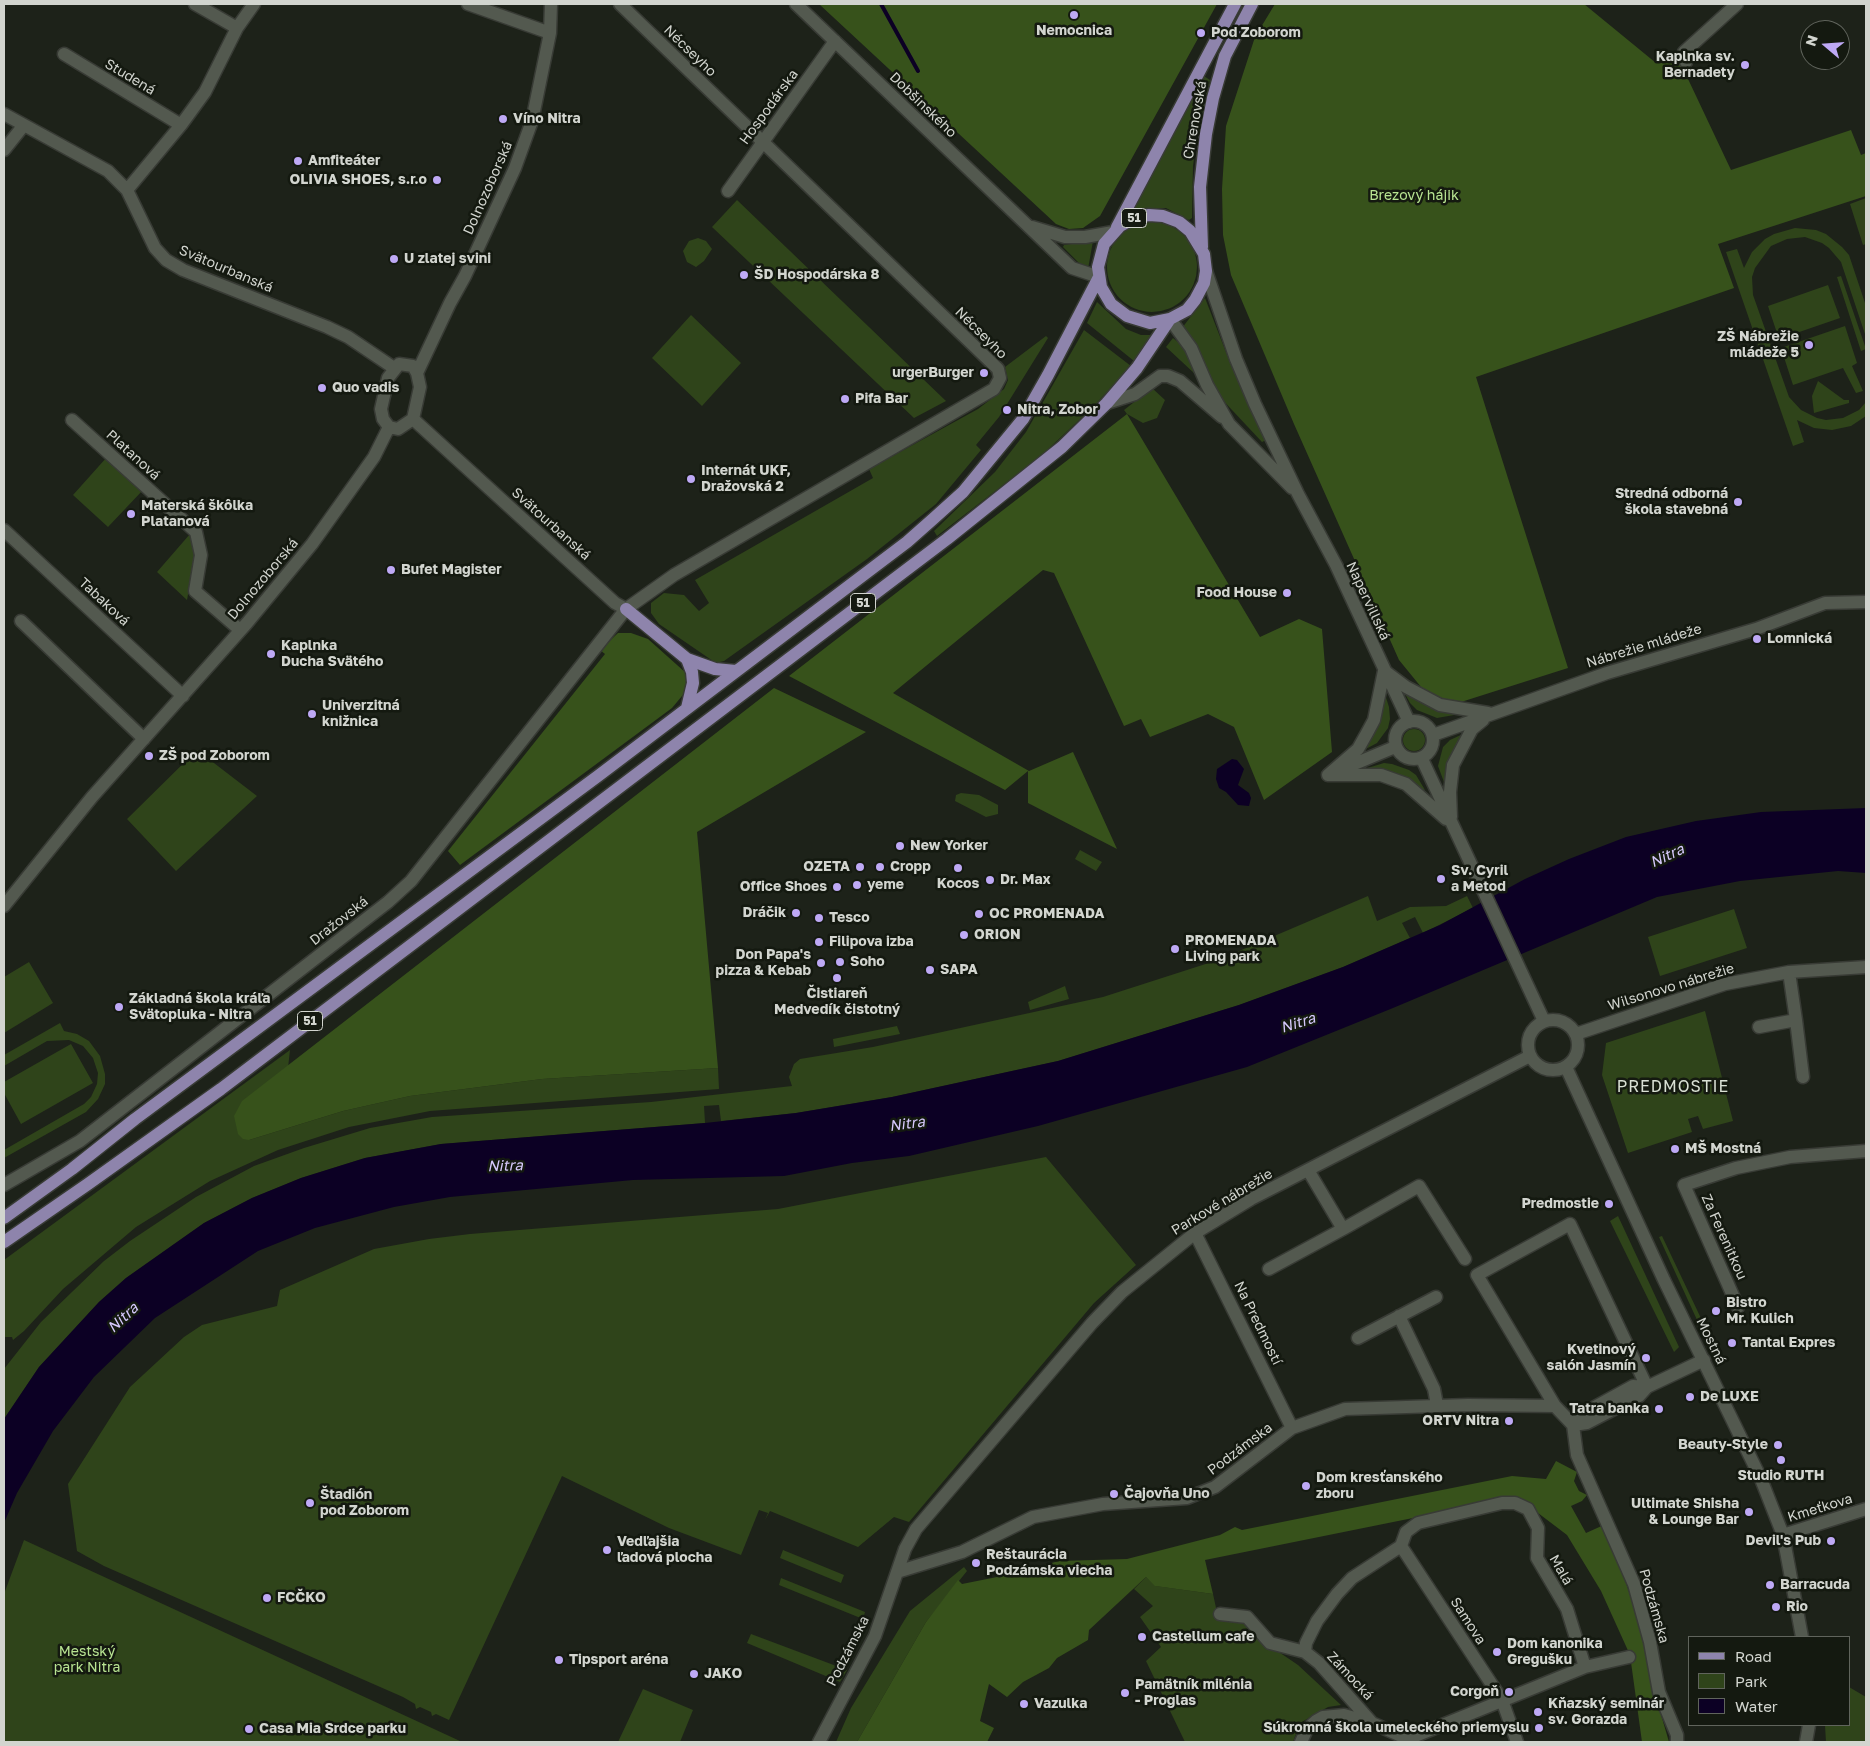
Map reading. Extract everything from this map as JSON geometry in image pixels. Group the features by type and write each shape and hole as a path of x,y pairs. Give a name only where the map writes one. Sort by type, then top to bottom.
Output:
{"main road":[{"name":"Chrenovská","path":"1114,230 1235,4"},
{"name":"Chrenovská","path":"1202,249 1200,187 1206,134 1213,98 1225,56 1252,4"},
{"name":"51","path":"4,1218 688,708 907,542 963,492 1023,419 1053,367 1099,277 1101,253 1114,230 1136,217 1163,216 1186,228 1202,249 1206,271 1204,283 1187,310 1170,319 1146,322 1122,314 1108,300 1099,277"},
{"name":"51","path":"4,1242 221,1089 1012,490 1062,447 1107,403 1137,368 1170,319"},
{"path":"626,609 687,659 715,669 736,671"},
{"path":"687,659 692,672 693,683 688,708"}],"street":[{"path":"194,4 237,28"},
{"path":"127,190 181,125 204,92 237,28 254,4"},
{"path":"468,4 550,34"},
{"name":"Dolnozoborská","path":"413,419 420,387 417,373 515,168 532,121 550,34 551,4"},
{"name":"Nécseyho","path":"620,4 998,369 1000,378 994,389 683,570 626,609"},
{"name":"Dobšinského","path":"796,4 1072,268 1099,277"},
{"path":"1686,62 1684,52 1737,4"},
{"name":"Hospodárska","path":"728,191 835,41"},
{"name":"Studená","path":"64,54 181,125"},
{"name":"Svätourbanská","path":"4,114 88,158 108,171 127,190 155,248 166,260 183,270 341,334 394,368"},
{"path":"4,150 24,125"},
{"name":"Dobšinského","path":"1029,226 1065,237 1076,238 1114,230"},
{"name":"Napervillská","path":"1206,271 1236,359 1298,494 1336,565 1409,722"},
{"name":"Napervillská","path":"1170,319 1191,348 1207,385 1229,424 1298,494"},
{"path":"413,419 398,429 389,427 383,419 382,409 388,378 394,368 399,364 407,364 413,366 417,373"},
{"path":"1107,403 1134,394 1160,376 1168,376 1180,381 1229,424"},
{"name":"Svätourbanská","path":"413,419 614,603 626,609"},
{"name":"Platanová","path":"72,420 196,532 201,555 195,591 240,630"},
{"name":"Dolnozoborská","path":"4,906 92,797 183,696 312,544 374,457 389,427"},
{"name":"Tabaková","path":"4,530 183,696"},
{"name":"Nábrežie mládeže","path":"1433,735 1607,673 1756,629 1825,604 1866,602"},
{"name":"Dražovská","path":"4,1185 80,1141 388,902 411,881 626,609"},
{"path":"21,621 144,739"},
{"path":"1328,775 1358,749 1374,720 1384,671 1406,687 1440,705 1491,713"},
{"path":"1451,824 1450,792 1453,765 1472,729 1491,713"},
{"path":"1409,722 1424,724 1433,735 1432,749 1422,759 1403,757 1396,747 1397,731 1409,722"},
{"path":"1328,775 1396,747"},
{"path":"1422,759 1544,1021"},
{"path":"1328,775 1381,775 1406,784 1451,824"},
{"name":"Wilsonovo nábrežie","path":"1576,1034 1715,986 1790,972 1866,967"},
{"path":"1790,972 1803,1077"},
{"path":"1759,1027 1796,1020"},
{"path":"1544,1021 1562,1022 1576,1034 1578,1050 1574,1060 1566,1067 1548,1070 1536,1064 1530,1056 1528,1045 1530,1036 1534,1028 1544,1021"},
{"name":"Parkové nábrežie","path":"946,1493 1092,1323 1141,1276 1195,1233 1251,1200 1530,1056"},
{"name":"Mostná","path":"1566,1067 1664,1280 1746,1446 1783,1534 1802,1636"},
{"name":"Za Ferenitkou","path":"1738,1307 1684,1185 1736,1168 1790,1156 1866,1151"},
{"path":"1308,1170 1343,1229"},
{"path":"1269,1269 1419,1186 1465,1259"},
{"path":"1647,1387 1570,1224 1477,1275 1555,1406 1573,1425 1587,1424 1639,1396 1647,1387 1704,1360"},
{"name":"Na Predmostí","path":"1195,1233 1292,1428"},
{"path":"1358,1338 1436,1297"},
{"path":"1399,1316 1434,1389 1437,1405"},
{"name":"Podzámska","path":"897,1572 962,1552 1033,1517 1103,1504 1187,1498 1215,1487 1292,1428 1345,1409 1437,1405 1555,1406"},
{"name":"Podzámska","path":"1573,1425 1577,1455 1634,1584 1650,1642 1659,1692 1678,1735 1677,1742"},
{"name":"Podzámska","path":"819,1742 875,1636 910,1538 946,1493"},
{"name":"Malá","path":"1401,1546 1406,1532 1418,1523 1502,1503 1515,1502 1528,1509 1538,1528 1537,1558 1566,1609 1585,1667"},
{"name":"Kmeťkova","path":"1783,1534 1866,1509"},
{"name":"Zámocká","path":"1305,1652 1306,1643 1317,1621 1337,1594 1352,1578 1401,1546"},
{"name":"Samova","path":"1401,1546 1502,1700 1517,1742"},
{"name":"Zámocká","path":"1220,1614 1247,1617 1270,1643 1305,1652 1319,1663 1372,1723"},
{"path":"1301,1742 1308,1729 1323,1717 1344,1715 1372,1723 1408,1741 1502,1700 1585,1667 1629,1657"},
{"path":"1806,1742 1809,1726"}],"green space":[{"path":"819,4 1217,4 1100,216 1083,228 1069,229 1056,224"},
{"name":"Brezový hájik","path":"1275,4 1584,4 1656,63 1680,62 1731,170 1851,130 1861,155 1866,153 1866,196 1718,244 1734,288 1476,377 1568,668 1439,709 1399,660 1294,424 1231,275 1223,235 1222,189 1226,126 1255,37"},
{"path":"1204,76 1210,80 1198,129 1193,166 1192,218 1189,220 1166,208 1135,209 1135,205"},
{"path":"1866,198 1866,244 1863,245 1850,204"},
{"path":"737,200 946,401 914,418 712,227"},
{"path":"1143,222 1161,222 1177,229 1190,242 1197,258 1197,276 1190,292 1177,305 1161,312 1143,312 1127,305 1114,292 1107,276 1107,258 1114,242 1127,229"},
{"path":"1795,228 1816,230 1826,234 1849,255 1866,306 1866,337 1841,262 1829,248 1822,243 1805,237 1787,239 1771,246 1755,268 1752,277 1753,295 1789,397 1801,410 1817,418 1826,420 1843,418 1859,410 1866,402 1866,416 1851,426 1832,430 1814,428 1797,420 1804,442 1793,446 1726,252 1737,249 1744,268 1752,252 1765,239 1774,234"},
{"path":"698,238 706,241 712,249 704,261 696,267 687,262 683,251 689,241"},
{"path":"1093,241 1088,269 1086,270 1063,247 1064,245"},
{"path":"1841,276 1866,349 1861,351 1837,277"},
{"path":"1828,285 1840,318 1779,339 1768,306"},
{"path":"1205,298 1231,365 1266,440 1262,442 1217,394 1204,361 1192,338 1182,328"},
{"path":"1097,302 1126,329 1141,335 1152,335 1134,361 1087,323"},
{"path":"691,315 741,363 702,406 652,358"},
{"path":"1845,326 1857,363 1852,366 1863,391 1856,393 1843,368 1793,385 1781,348"},
{"path":"1084,330 1131,366 1093,407 1042,455 937,536 934,531 995,472 1026,432"},
{"path":"1046,336 1048,338 999,417 976,445 981,450 936,504 867,559 724,661 716,663 659,624 651,613 651,603 664,593 684,595 699,611 709,603 695,580 873,478 869,469 978,409 1004,389 1008,380 1005,367"},
{"path":"1173,338 1185,348 1195,374 1166,347"},
{"path":"1818,381 1844,400 1849,400 1849,403 1814,413 1812,396"},
{"path":"1152,388 1165,400 1157,418 1143,423 1127,414 1124,410"},
{"path":"1127,414 1260,637 1299,619 1322,629 1332,752 1264,800 1234,727 1208,714 1150,737 1141,719 1124,726 1054,573 1043,570 893,693 1029,771 1073,752 1117,849 1028,803 1028,771 1005,790 789,676"},
{"path":"107,457 143,490 108,527 73,495"},
{"path":"190,534 195,557 187,600 157,572"},
{"path":"618,633 631,633 648,639 686,673 689,682 687,690 672,708 460,865 448,851 605,654 600,650"},
{"path":"774,688 866,732 697,832 718,1068 542,1079 410,1096 343,1111 249,1140 243,1139 238,1134 234,1116 242,1101"},
{"path":"1383,688 1389,707 1390,719 1388,728 1377,743 1362,751"},
{"path":"1404,692 1421,703 1460,714 1437,718 1417,710 1410,703"},
{"path":"1414,729 1422,732 1425,740 1422,748 1414,751 1406,748 1403,740 1406,732"},
{"path":"1465,733 1446,782 1444,782 1438,766 1443,747 1450,740"},
{"path":"197,750 257,796 176,871 127,819"},
{"path":"1384,763 1409,770 1416,775 1425,790 1361,770"},
{"path":"961,793 979,795 998,805 998,814 986,817 955,801 956,795"},
{"path":"1080,850 1102,862 1096,871 1075,859"},
{"path":"1368,896 1377,921 1410,907 1446,906 1467,896 1473,908 1423,933 1415,917 1402,923 1410,938 1343,967 1239,1005 1058,1061 892,1097 796,1113 721,1121 719,1105 704,1106 705,1123 441,1144 365,1158 301,1178 252,1198 204,1223 126,1278 99,1302 39,1367 4,1419 4,1369 41,1322 104,1261 130,1241 196,1197 254,1166 304,1148 370,1128 432,1117 651,1102 792,1086 789,1077 794,1064 800,1059 873,1047 1103,997 1218,960"},
{"path":"1734,909 1747,948 1660,976 1648,937"},
{"path":"29,962 53,1003 4,1033 4,977"},
{"path":"1065,986 1069,999 1030,1010 1028,1002"},
{"path":"1705,1011 1733,1121 1703,1129 1698,1116 1688,1119 1692,1132 1628,1153 1602,1075 1606,1043"},
{"path":"60,1023 64,1031 77,1034 89,1041 100,1056 105,1074 105,1084 98,1099 86,1112 4,1158 4,1150 84,1104 91,1097 97,1084 98,1073 93,1058 83,1046 69,1040 47,1041 4,1066 4,1055"},
{"path":"897,1026 900,1034 834,1047 833,1039"},
{"path":"71,1044 93,1083 21,1124 4,1093 4,1082"},
{"path":"290,1050 288,1068 249,1140 343,1111 410,1096 542,1079 718,1068 719,1089 430,1111 349,1127 278,1150 210,1181 136,1227 63,1289 24,1331 13,1340 12,1337 4,1337 4,1260"},
{"path":"1046,1157 1136,1265 1094,1303 909,1522 894,1517 858,1547 770,1511 765,1520 768,1513 759,1510 741,1555 669,1528 562,1476 449,1720 436,1714 432,1716 431,1712 420,1707 416,1709 415,1704 403,1697 104,1566 77,1551 68,1484 130,1387 184,1337 202,1325 277,1306 280,1290 374,1249 470,1234 778,1209"},
{"path":"1618,1216 1679,1347 1674,1352 1610,1221"},
{"path":"1662,1236 1707,1331 1703,1333 1659,1237"},
{"path":"1556,1461 1577,1472 1574,1481 1579,1491 1587,1495 1582,1501 1571,1506 1586,1533 1606,1524 1643,1633 1653,1687 1669,1742 1642,1742 1630,1655 1601,1591 1567,1535 1517,1497 1205,1560 1213,1594 1155,1586 1146,1577 1089,1630 1088,1640 1057,1658 1049,1668 1023,1682 1007,1697 989,1684 980,1721 994,1728 987,1742 857,1742 926,1622 958,1580 962,1584 1007,1575 1059,1561 1127,1559 1220,1535 1235,1527 1242,1530 1512,1476 1546,1479"},
{"name":"Mestský park Nitra","path":"24,1540 462,1742 4,1742 4,1594"},
{"path":"783,1550 844,1575 841,1583 780,1558"},
{"path":"964,1567 967,1571 926,1622 857,1742 836,1742 851,1708 910,1611"},
{"path":"1146,1577 1156,1586 1213,1594 1218,1617 1246,1622 1270,1646 1298,1665 1341,1705 1328,1707 1300,1723 1293,1742 1185,1742 1146,1661 1161,1647 1140,1617 1153,1606 1134,1589"},
{"path":"781,1578 865,1612 863,1619 779,1585"},
{"path":"751,1634 847,1670 840,1682 747,1643"},
{"path":"1850,1688 1866,1697 1866,1742 1826,1742 1825,1726 1850,1726"},
{"path":"643,1689 693,1710 680,1742 618,1742"}],"water":[{"path":"1232,759 1237,760 1244,769 1238,785 1249,793 1251,798 1249,806 1238,805 1226,792 1219,788 1216,779 1217,769"},
{"name":"Nitra","path":"1866,808 1866,873 1838,871 1740,881 1657,897 1247,1067 1038,1126 909,1156 852,1163 784,1176 633,1180 450,1197 394,1207 315,1228 258,1251 155,1318 94,1377 53,1431 17,1493 4,1523 4,1419 39,1367 99,1302 126,1278 204,1223 252,1198 301,1178 365,1158 441,1144 705,1123 796,1113 892,1097 1058,1061 1239,1005 1343,967 1440,925 1525,879 1569,859 1626,837 1696,821 1761,812"}],"waterway":[{"path":"881,4 918,71"}],"place":[{"name":"Nemocnica","path":"1074,15"},
{"name":"Pod Zoborom","path":"1201,33"},
{"name":"Kaplnka sv. Bernadety","path":"1745,65"},
{"name":"Víno Nitra","path":"503,119"},
{"name":"Amfiteáter","path":"298,161"},
{"name":"OLIVIA SHOES, s.r.o","path":"437,180"},
{"name":"U zlatej svini","path":"394,259"},
{"name":"ŠD Hospodárska 8","path":"744,275"},
{"name":"ZŠ Nábrežie mládeže 5","path":"1809,345"},
{"name":"urgerBurger","path":"984,373"},
{"name":"Quo vadis","path":"322,388"},
{"name":"Pifa Bar","path":"845,399"},
{"name":"Nitra, Zobor","path":"1007,410"},
{"name":"Internát UKF, Dražovská 2","path":"691,479"},
{"name":"Stredná odborná škola stavebná","path":"1738,502"},
{"name":"Materská škôlka Platanová","path":"131,514"},
{"name":"Bufet Magister","path":"391,570"},
{"name":"Food House","path":"1287,593"},
{"name":"Lomnická","path":"1757,639"},
{"name":"Kaplnka Ducha Svätého","path":"271,654"},
{"name":"Univerzitná knižnica","path":"312,714"},
{"name":"ZŠ pod Zoborom","path":"149,756"},
{"name":"New Yorker","path":"900,846"},
{"name":"OZETA","path":"860,867"},
{"name":"Cropp","path":"880,867"},
{"name":"Kocos","path":"958,868"},
{"name":"Sv. Cyril a Metod","path":"1441,879"},
{"name":"Dr. Max","path":"990,880"},
{"name":"yeme","path":"857,885"},
{"name":"Office Shoes","path":"837,887"},
{"name":"Dráčik","path":"796,913"},
{"name":"OC PROMENADA","path":"979,914"},
{"name":"Tesco","path":"819,918"},
{"name":"ORION","path":"964,935"},
{"name":"Filipova izba","path":"819,942"},
{"name":"PROMENADA Living park","path":"1175,949"},
{"name":"Soho","path":"840,962"},
{"name":"Don Papa's pizza & Kebab","path":"821,963"},
{"name":"SAPA","path":"930,970"},
{"name":"Čistiareň Medvedík čistotný","path":"837,978"},
{"name":"Základná škola kráľa Svätopluka - Nitra","path":"119,1007"},
{"name":"MŠ Mostná","path":"1675,1149"},
{"name":"Predmostie","path":"1609,1204"},
{"name":"Bistro Mr. Kulich","path":"1716,1311"},
{"name":"Tantal Expres","path":"1732,1343"},
{"name":"Kvetinový salón Jasmín","path":"1646,1358"},
{"name":"De LUXE","path":"1690,1397"},
{"name":"Tatra banka","path":"1659,1409"},
{"name":"ORTV Nitra","path":"1509,1421"},
{"name":"Beauty-Style","path":"1778,1445"},
{"name":"Studio RUTH","path":"1781,1460"},
{"name":"Dom kresťanského zboru","path":"1306,1486"},
{"name":"Čajovňa Uno","path":"1114,1494"},
{"name":"Štadión pod Zoborom","path":"310,1503"},
{"name":"Ultimate Shisha & Lounge Bar","path":"1749,1512"},
{"name":"Devil's Pub","path":"1831,1541"},
{"name":"Vedľajšia ľadová plocha","path":"607,1550"},
{"name":"Reštaurácia Podzámska viecha","path":"976,1563"},
{"name":"Barracuda","path":"1770,1585"},
{"name":"FCČKO","path":"267,1598"},
{"name":"Rio","path":"1776,1607"},
{"name":"Castellum cafe","path":"1142,1637"},
{"name":"Dom kanonika Gregušku","path":"1497,1652"},
{"name":"Tipsport aréna","path":"559,1660"},
{"name":"JAKO","path":"694,1674"},
{"name":"Corgoň","path":"1509,1692"},
{"name":"Pamätník milénia - Proglas","path":"1125,1693"},
{"name":"Vazulka","path":"1024,1704"},
{"name":"Kňazský seminár sv. Gorazda","path":"1538,1712"},
{"name":"Súkromná škola umeleckého priemyslu","path":"1539,1728"},
{"name":"Casa Mia Srdce parku","path":"249,1729"}],"district":[{"name":"PREDMOSTIE","path":"1673,1087"}]}
